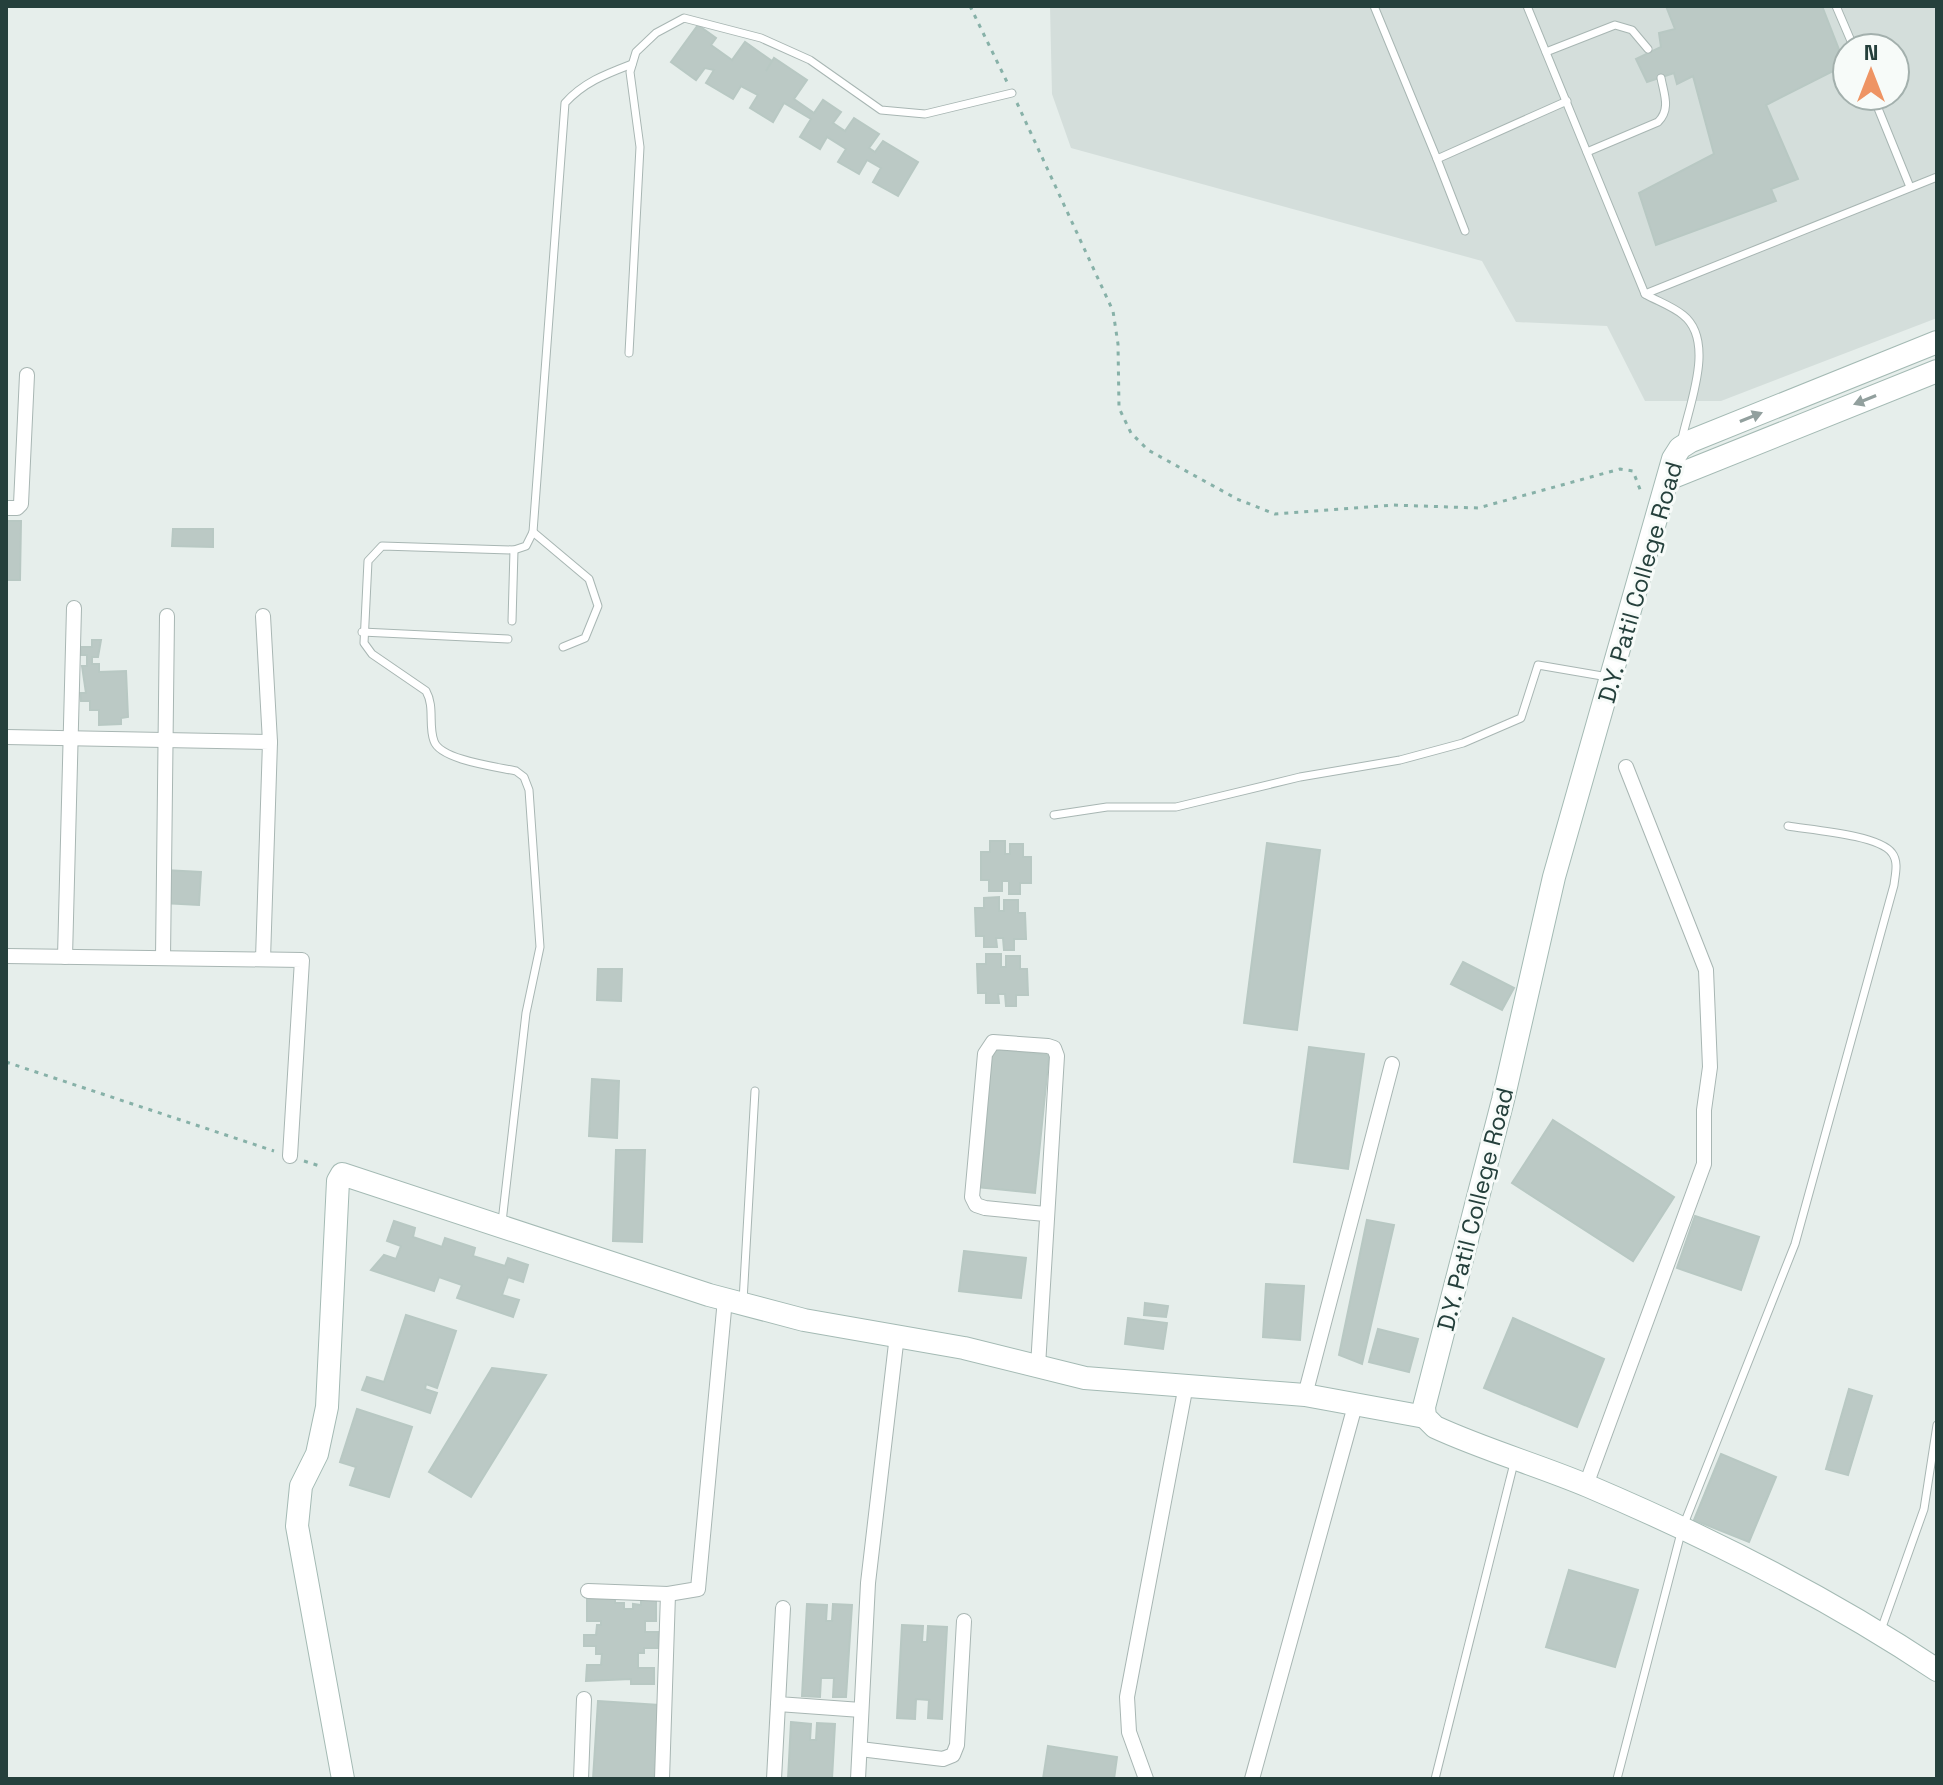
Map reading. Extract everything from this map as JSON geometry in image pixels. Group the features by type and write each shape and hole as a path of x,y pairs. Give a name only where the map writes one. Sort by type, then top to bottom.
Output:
{"street":[{"path":"1680,448 1937,342"},
{"path":"1677,476 1937,371"},
{"path":"6,508 17,508 21,504 27,375"},
{"name":"D.Y. Patil College Road","path":"1425,1417 1424,1407 1503,1100 1554,877 1658,516 1677,476 1680,448"},
{"path":"65,957 74,608"},
{"path":"163,958 167,616"},
{"path":"263,616 270,742 263,959"},
{"path":"6,737 270,742"},
{"path":"1586,1485 1704,1164 1704,1110 1710,1067 1706,970 1626,767"},
{"path":"6,956 302,960 290,1156"},
{"path":"1038,1366 1057,1056 1054,1048 1048,1046 993,1042 985,1054 972,1197 976,1205 985,1208 1045,1214"},
{"path":"1305,1395 1392,1064"},
{"path":"343,1779 297,1526 301,1486 317,1454 327,1407 338,1181 342,1174 734,1301 804,1320 897,1335 1085,1378 1305,1395 1425,1417 1444,1431 1586,1485 1682,1529 1880,1632 1937,1670"},
{"path":"588,1591 668,1594 691,1593 698,1589 734,1301"},
{"path":"858,1779 868,1583 897,1335"},
{"path":"1146,1779 1129,1732 1127,1697 1186,1385"},
{"path":"1252,1779 1356,1402"},
{"path":"662,1779 668,1594"},
{"path":"774,1779 783,1608"},
{"path":"860,1749 943,1759 953,1755 957,1745 964,1621"},
{"path":"581,1779 584,1699"},
{"path":"778,1704 861,1710"}],"lane":[{"path":"1374,6 1465,231"},
{"path":"1527,6 1645,294 1937,177"},
{"path":"1836,6 1847,32"},
{"path":"629,353 640,147 631,95 632,64 636,52 656,33 684,18 761,38 810,60 881,110 925,114 1012,93"},
{"path":"1546,52 1615,25 1632,30 1648,49"},
{"path":"502,1224 526,1013 540,947 529,790 524,777 516,771 451,756 438,749 434,742 431,700 426,691 372,654 364,643 362,632 368,561 374,550 382,546 514,550 526,546 533,532 565,103 578,89 600,76 632,64"},
{"path":"1587,152 1664,116 1666,105 1661,78"},
{"path":"1437,159 1567,101"},
{"path":"1880,112 1910,187"},
{"name":"D.Y. Patil College Road","path":"1645,294 1684,316 1697,333 1699,353 1680,448"},
{"path":"533,532 589,579 598,606 585,638 563,647"},
{"path":"512,621 514,550"},
{"path":"362,632 508,639"},
{"path":"1054,815 1107,807 1176,807 1463,743 1521,718 1538,665 1612,678"},
{"path":"1617,1779 1682,1529 1795,1244 1894,885 1896,865 1892,853 1878,842 1788,826"},
{"path":"734,1301 755,1091"},
{"path":"1880,1632 1924,1509 1937,1425"},
{"path":"1435,1779 1516,1458"}],"path":[{"path":"970,6 1113,311 1118,344 1119,408 1131,433 1148,450 1237,499 1275,514 1393,505 1478,508 1572,480 1627,469 1633,471 1642,493 1658,516"},
{"path":"6,1062 342,1174"}],"shaded area":[{"path":"1050,6 1937,6 1937,318 1721,401 1645,401 1607,326 1516,322 1482,261 1071,148 1052,94"}],"building":[{"path":"1666,6 1822,6 1832,32 1831,72 1766,105 1798,179 1771,189 1776,201 1656,245 1639,193 1714,154 1693,76 1677,84 1674,73 1647,82 1636,59 1661,47 1659,33 1675,29"},
{"path":"698,25 716,38 711,45 732,60 745,42 772,61 766,71 774,58 807,80 794,99 814,113 823,100 841,112 833,123 845,131 854,118 879,134 869,148 875,152 883,141 918,162 898,196 873,182 881,168 867,160 859,174 838,162 846,149 827,137 820,149 800,137 811,119 784,103 773,122 750,108 758,95 741,86 733,99 706,83 714,70 705,68 696,80 671,62"},
{"path":"6,521 21,521 20,580 6,580"},
{"path":"173,529 213,529 213,547 172,546"},
{"path":"92,640 101,640 98,657 92,657 92,664 99,664 99,672 126,671 128,717 121,718 121,724 99,725 99,710 90,710 90,701 81,701 80,693 86,693 82,666 87,666 87,655 81,655 81,647 92,647"},
{"path":"990,841 1005,841 1005,854 1010,854 1010,844 1023,844 1023,857 1031,857 1031,883 1020,883 1020,894 1009,894 1009,881 1002,881 1002,891 989,891 989,880 981,880 981,852 990,852"},
{"path":"1267,843 1320,850 1297,1030 1244,1023"},
{"path":"164,870 201,872 199,905 163,903"},
{"path":"999,897 999,911 1004,911 1004,900 1018,900 1018,913 1025,913 1026,939 1014,939 1014,950 1004,950 1003,938 996,938 997,947 984,947 984,936 976,936 975,908 984,908 984,898"},
{"path":"986,954 1001,954 1001,967 1006,967 1006,956 1020,956 1020,969 1027,969 1028,995 1016,995 1016,1006 1006,1006 1005,994 998,994 999,1003 986,1003 986,993 978,993 977,964 986,964"},
{"path":"1463,962 1514,988 1502,1010 1451,984"},
{"path":"598,969 622,969 621,1001 597,1000"},
{"path":"1309,1047 1364,1054 1348,1169 1294,1162"},
{"path":"991,1049 1049,1055 1035,1193 977,1187"},
{"path":"592,1079 619,1081 617,1138 589,1136"},
{"path":"1553,1120 1674,1197 1633,1261 1512,1183"},
{"path":"616,1150 645,1150 642,1242 613,1241"},
{"path":"1695,1216 1759,1237 1741,1290 1677,1268"},
{"path":"1367,1220 1394,1225 1362,1364 1339,1355"},
{"path":"394,1221 415,1228 413,1237 442,1247 445,1238 475,1248 473,1256 505,1266 508,1258 528,1265 523,1282 508,1277 502,1295 519,1300 513,1317 457,1298 462,1285 439,1277 434,1291 371,1270 384,1255 396,1259 401,1246 387,1241"},
{"path":"964,1251 1026,1258 1021,1298 959,1291"},
{"path":"1266,1284 1304,1286 1300,1340 1263,1337"},
{"path":"1145,1303 1168,1306 1166,1317 1144,1315"},
{"path":"406,1315 456,1331 437,1388 426,1384 425,1389 437,1393 430,1413 362,1390 367,1377 384,1382"},
{"path":"1128,1318 1167,1323 1163,1349 1125,1344"},
{"path":"1513,1318 1604,1359 1577,1427 1484,1388"},
{"path":"1378,1329 1418,1339 1409,1372 1369,1362"},
{"path":"492,1368 546,1375 471,1497 429,1472"},
{"path":"1849,1389 1872,1396 1848,1475 1826,1469"},
{"path":"357,1409 412,1427 389,1497 350,1485 356,1467 340,1462"},
{"path":"1721,1454 1776,1477 1749,1542 1694,1520"},
{"path":"1569,1570 1638,1590 1615,1667 1546,1647"},
{"path":"587,1598 615,1599 615,1603 624,1603 624,1609 633,1609 633,1604 641,1605 641,1600 656,1600 656,1621 645,1621 645,1632 658,1632 658,1648 644,1648 644,1653 638,1653 638,1668 654,1668 654,1684 631,1684 631,1679 586,1681 587,1665 601,1665 602,1654 596,1654 596,1646 584,1646 584,1635 596,1635 597,1625 601,1625 601,1621 587,1621"},
{"path":"807,1604 827,1605 826,1621 832,1621 833,1604 852,1605 846,1697 833,1697 834,1678 821,1678 820,1697 802,1696"},
{"path":"902,1625 923,1626 922,1642 927,1642 928,1626 947,1627 942,1719 928,1718 929,1700 916,1699 915,1719 897,1718"},
{"path":"598,1701 659,1705 654,1779 593,1779"},
{"path":"791,1722 811,1724 810,1740 816,1740 817,1723 835,1724 832,1779 788,1779"},
{"path":"1048,1746 1117,1757 1114,1779 1043,1779"}]}
